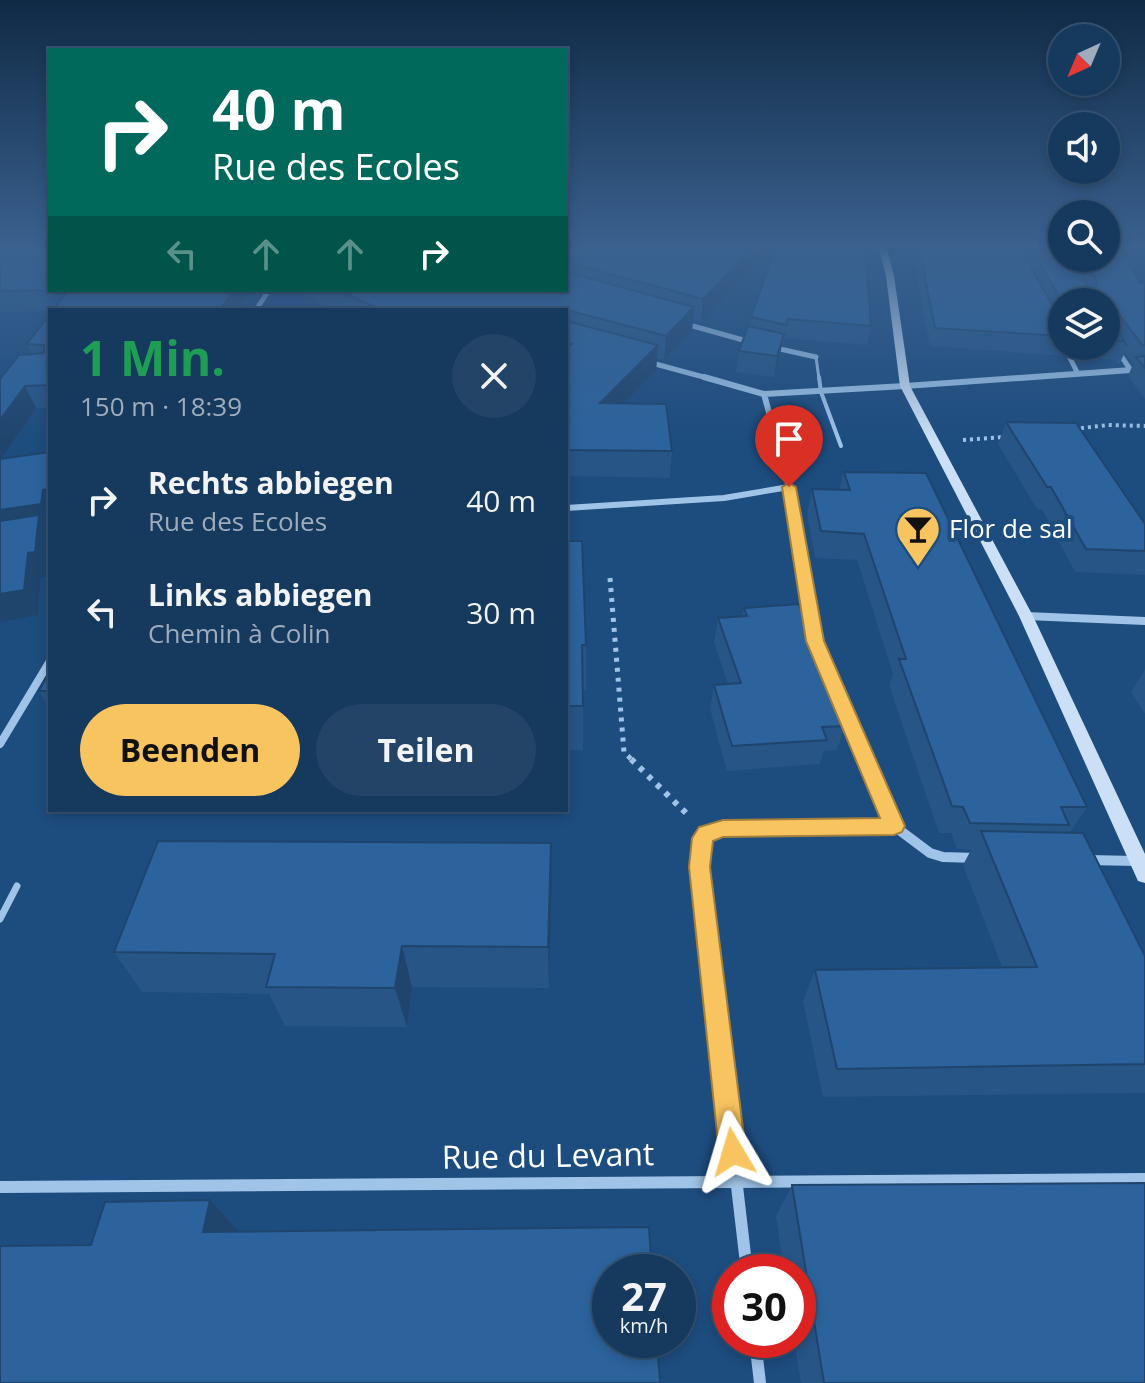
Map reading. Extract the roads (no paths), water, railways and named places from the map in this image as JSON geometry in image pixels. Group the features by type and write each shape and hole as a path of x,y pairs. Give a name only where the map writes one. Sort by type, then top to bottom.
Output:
{"main road":[{"path":"895,313 905,386 1026,616 1143,866"}],"street":[{"path":"673,320 816,357"},
{"path":"1120,354 1130,369"},
{"path":"635,359 764,394 1145,369"},
{"path":"1071,360 1077,372"},
{"path":"764,394 789,487 815,641 894,826 930,853 943,857 990,858"},
{"path":"568,508 724,498 789,487"},
{"path":"1026,616 1145,621"},
{"path":"0,744 48,664"},
{"path":"745,1254 699,846 707,833 723,829 894,826"},
{"path":"1069,860 1143,866"},
{"name":"Rue du Levant","path":"0,1187 1145,1179"},
{"path":"757,1358 760,1383"}],"lane":[{"path":"816,357 821,392 841,446"},
{"path":"0,919 17,886"}],"place":[{"name":"Flor de sal","path":"918,568"}]}
